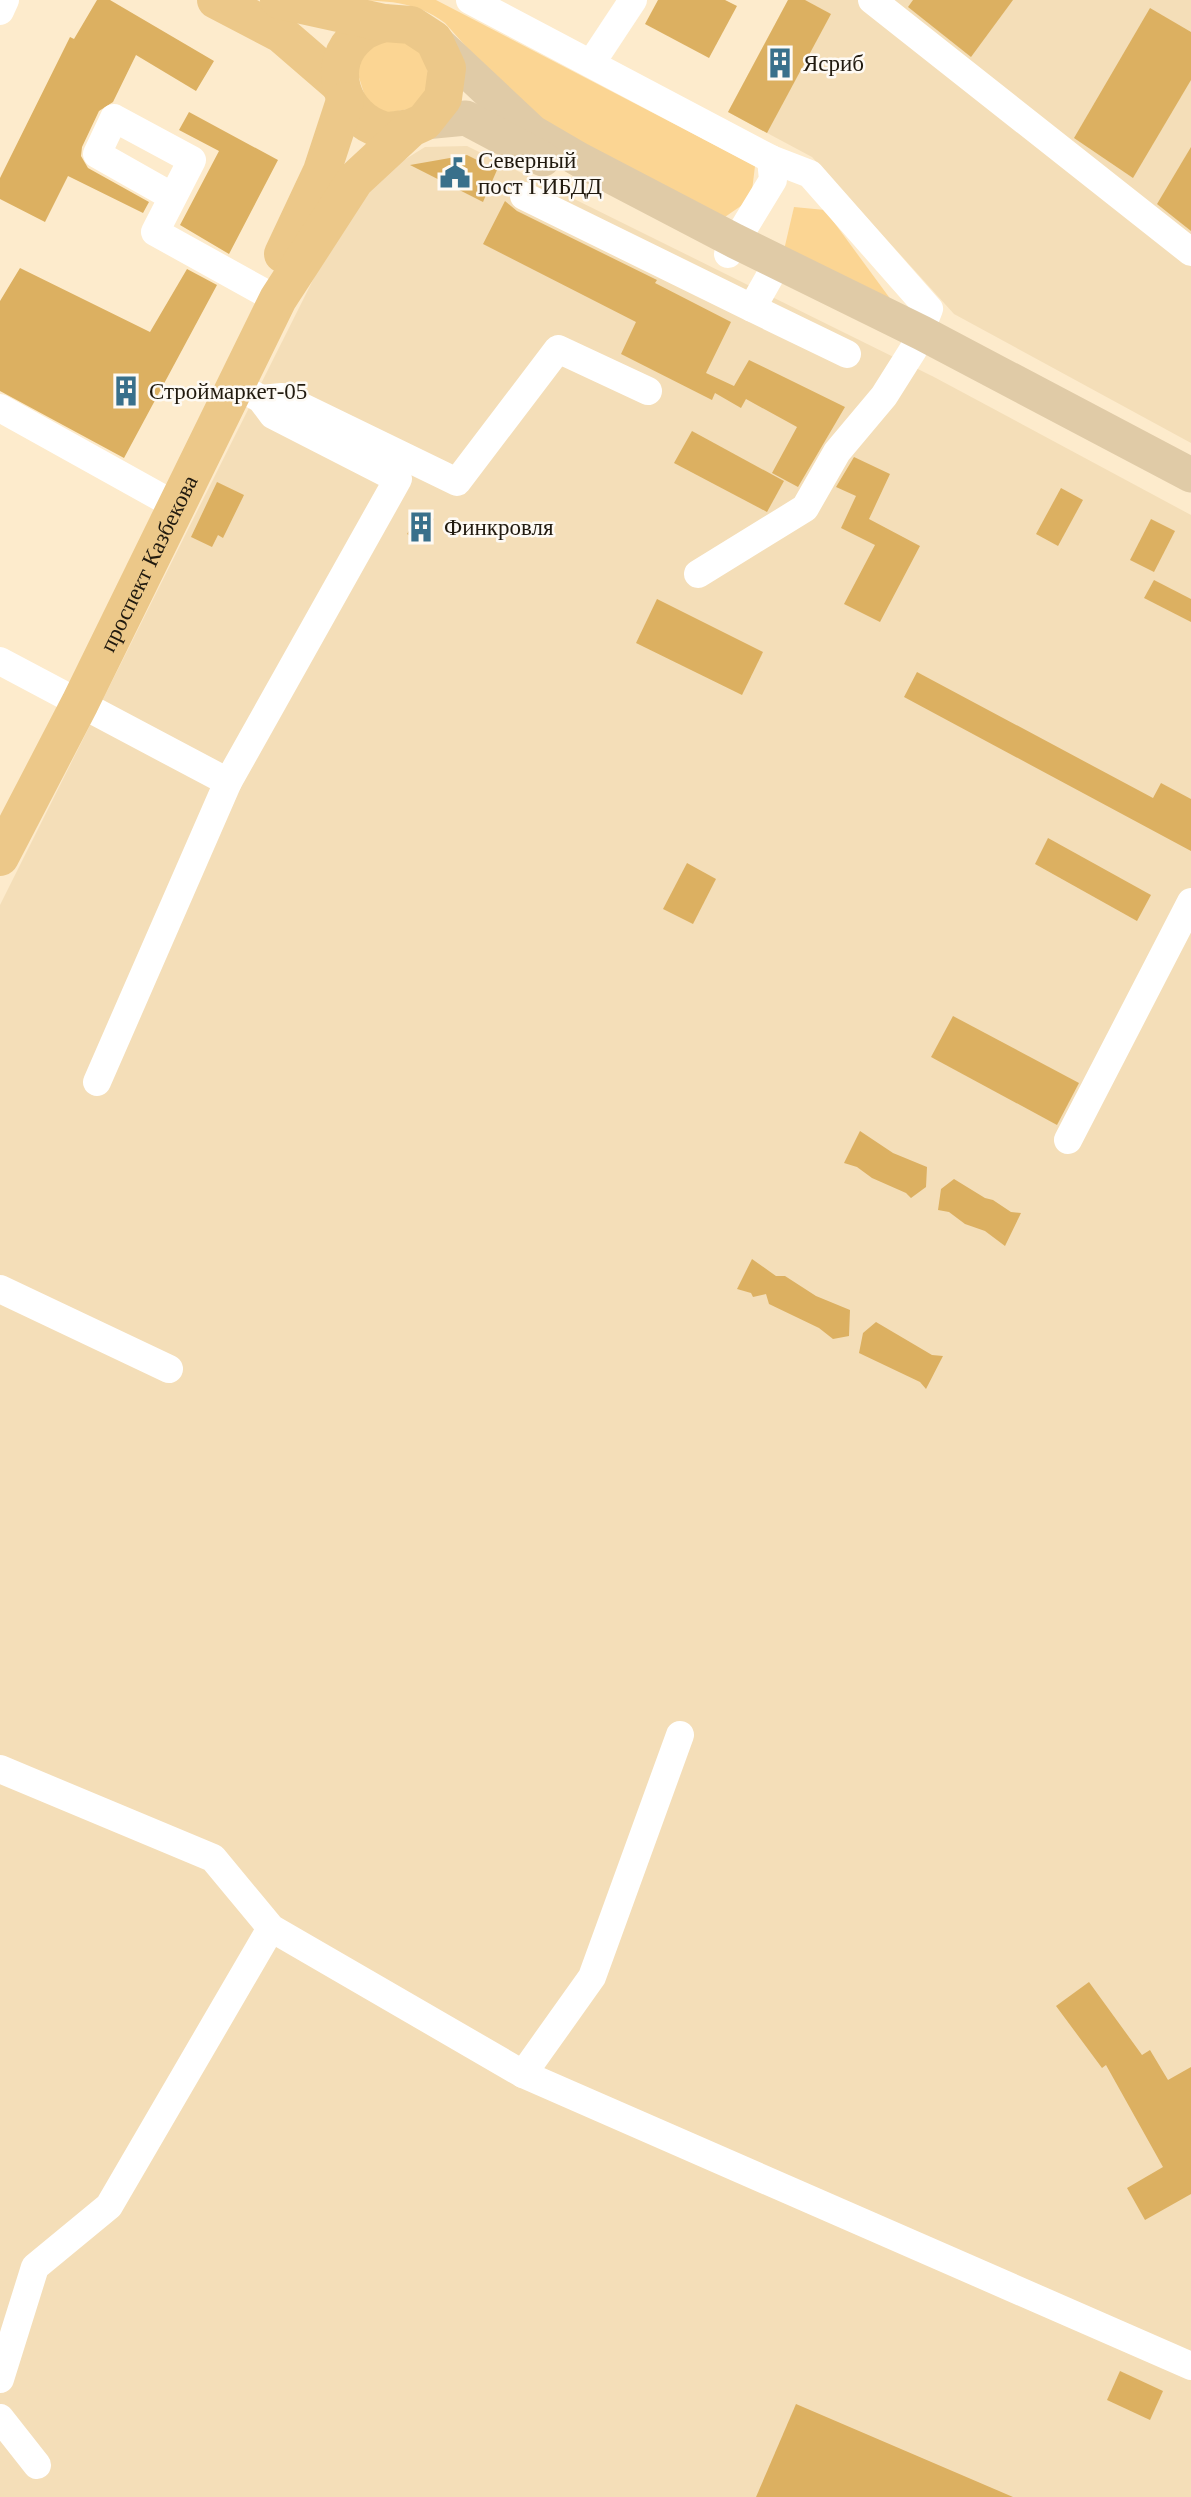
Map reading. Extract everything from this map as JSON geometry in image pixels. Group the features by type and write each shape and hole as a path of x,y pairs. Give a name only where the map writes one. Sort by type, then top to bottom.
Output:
{"highway":[{"path":"216,0 281,34 342,93 361,120 385,130 417,125"},
{"path":"279,0 384,23 411,25 434,40 447,68 443,98 355,180 279,276"},
{"path":"279,276 321,171 342,93 342,57 358,35 384,23"},
{"name":"проспект Казбекова","path":"0,814 71,699 248,392 279,276"},
{"name":"проспект Казбекова","path":"0,857 160,497 279,276"}],"main road":[{"path":"434,40 532,132 731,248"},
{"path":"417,125 466,118 918,342 1188,486"}],"lane":[{"path":"0,11 5,0"},
{"path":"470,0 592,62 771,159 810,174 929,309 918,342 884,396 837,452 805,508 698,573"},
{"path":"592,62 633,0"},
{"path":"872,0 1191,252"},
{"path":"731,248 773,180 771,159"},
{"path":"524,196 847,354"},
{"path":"173,197 155,232 279,276"},
{"path":"752,308 774,269"},
{"path":"248,392 282,397 457,482 558,349 648,391"},
{"path":"97,1082 228,782 398,479 273,415 248,392"},
{"path":"0,408 160,497"},
{"path":"0,661 228,782"},
{"path":"1068,1140 1191,902"},
{"path":"0,1289 169,1369"},
{"path":"523,2074 592,1978 680,1735"},
{"path":"0,1769 213,1858 271,1928 523,2074 1191,2366"},
{"path":"0,2379 35,2267 109,2206 271,1928"},
{"path":"0,2418 37,2465"}],"shaded area":[{"path":"348,0 436,0 755,166 751,199 722,219 531,120 445,23 434,15 399,3"},
{"path":"788,0 1191,0 1191,443 954,314 812,157 728,112"},
{"path":"386,33 426,45 430,105 371,116 353,58"},
{"path":"467,146 934,377 1191,515 1191,2497 0,2497 0,905 359,188 425,147"},
{"path":"794,207 825,210 897,308 784,250"}],"building":[{"path":"97,0 110,0 214,61 196,91 136,55 113,102 99,111 82,147 81,156 88,168 149,202 143,213 68,176 45,222 0,199 0,178 70,37 74,39"},
{"path":"658,0 725,0 737,6 709,58 645,24"},
{"name":"Ясриб","path":"788,0 805,0 831,14 767,133 728,112"},
{"path":"913,0 1013,0 971,57 908,7"},
{"path":"1150,8 1191,32 1191,80 1133,178 1074,138"},
{"path":"189,112 278,160 229,254 180,225 219,151 179,130"},
{"path":"1191,147 1191,231 1157,204"},
{"path":"467,155 497,170 483,202 410,165"},
{"path":"505,201 517,211 657,280 655,283 731,322 706,373 734,386 749,360 845,407 798,487 772,473 797,427 746,399 741,408 715,393 712,400 621,354 636,322 483,244"},
{"path":"20,268 150,332 187,269 217,285 124,458 0,391 0,301"},
{"path":"692,431 784,481 767,512 674,463"},
{"path":"854,457 890,474 869,519 920,546 880,622 844,604 875,545 841,528 856,496 836,487"},
{"path":"217,482 244,495 223,538 218,535 212,547 191,537"},
{"path":"1061,488 1083,500 1058,546 1036,534"},
{"name":"Финкровля","path":"421,511 434,519 421,542 407,534"},
{"path":"1151,519 1175,531 1154,572 1130,560"},
{"path":"1154,580 1191,599 1191,622 1144,598"},
{"path":"657,599 763,652 742,695 636,643"},
{"path":"917,672 1153,798 1161,783 1191,799 1191,851 904,697"},
{"path":"1048,838 1151,895 1137,921 1035,864"},
{"path":"687,863 716,879 693,924 663,909"},
{"path":"953,1016 1079,1083 1057,1125 931,1057"},
{"path":"860,1131 893,1153 927,1167 926,1187 911,1198 857,1167 844,1163"},
{"path":"954,1179 1011,1212 1021,1213 1005,1246 985,1231 965,1224 949,1212 938,1210 941,1189"},
{"path":"752,1259 776,1276 785,1276 816,1296 850,1310 849,1336 833,1339 819,1328 769,1304 766,1294 753,1297 751,1293 737,1289"},
{"path":"876,1322 932,1355 943,1356 926,1389 920,1382 859,1353 863,1333"},
{"path":"1089,1982 1142,2055 1150,2050 1168,2080 1191,2067 1191,2194 1145,2220 1127,2188 1163,2167 1106,2065 1102,2068 1056,2006"},
{"path":"1120,2371 1163,2391 1150,2420 1107,2400"},
{"path":"796,2404 1013,2497 756,2497"}],"place":[{"name":"Ясриб","path":"780,63"},
{"name":"Северный пост ГИБДД","path":"455,173"},
{"name":"Строймаркет-05","path":"126,391"},
{"name":"Финкровля","path":"421,527"}]}
